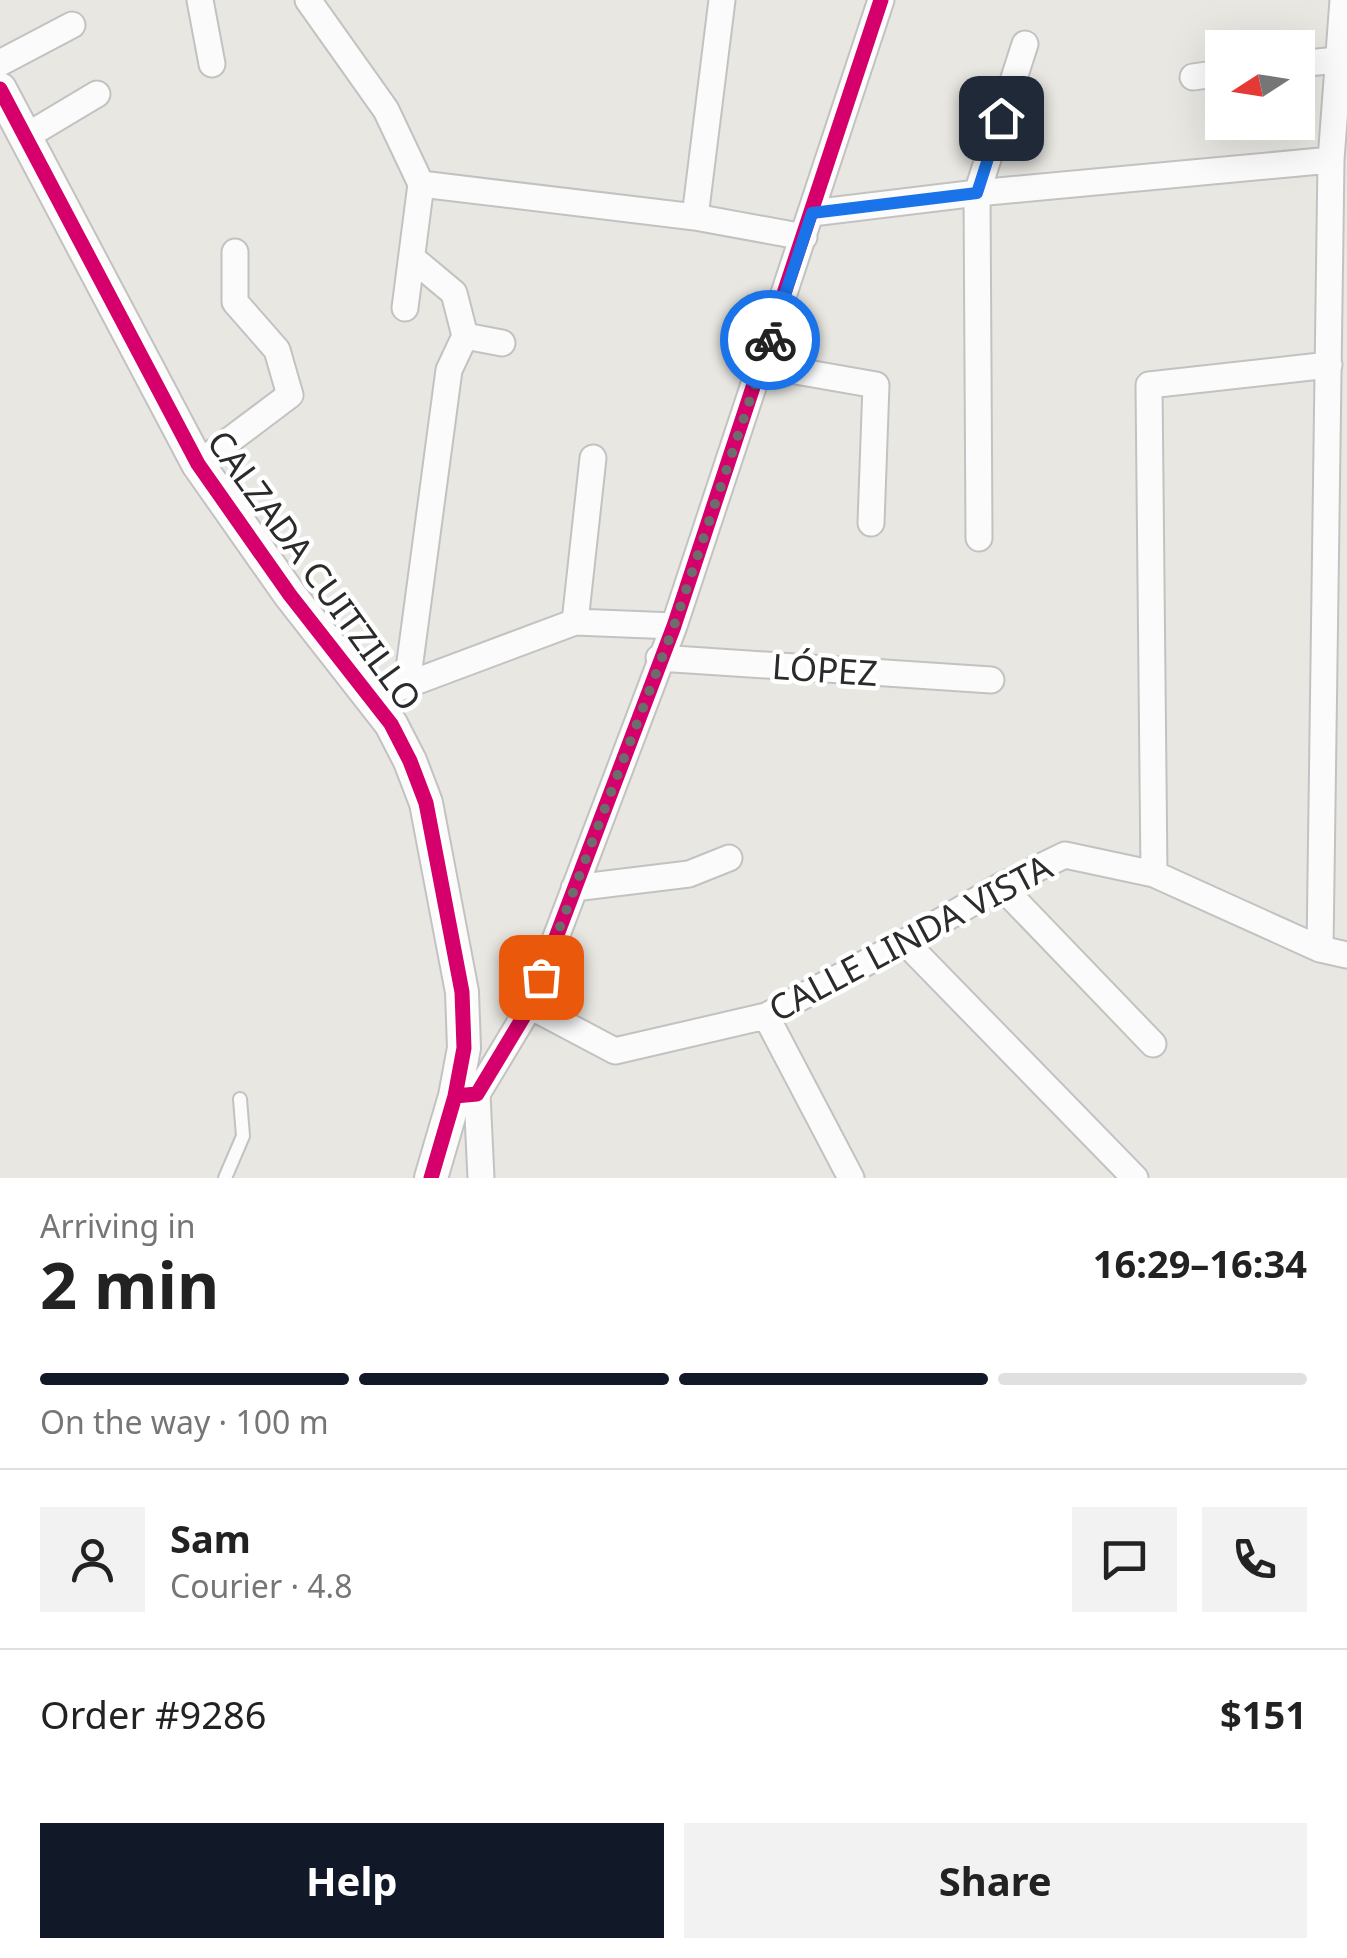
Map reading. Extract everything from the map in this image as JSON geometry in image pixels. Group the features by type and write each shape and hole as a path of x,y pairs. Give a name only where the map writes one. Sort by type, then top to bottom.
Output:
{"street":[{"path":"200,0 212,64"},
{"path":"308,0 386,110 421,184 405,308"},
{"path":"694,217 722,0"},
{"path":"481,1178 481,1133 466,1095 530,1006 674,626 881,0"},
{"path":"1320,948 1329,365 1338,324 1331,160 1342,0"},
{"path":"0,62 72,25"},
{"path":"979,538 977,193 1025,44"},
{"path":"1315,62 1338,60"},
{"path":"1193,77 1205,75"},
{"name":"CALZADA CUITZILLO","path":"0,89 198,464 290,595 391,724 410,760 426,803 462,992 466,1095 432,1178"},
{"path":"25,136 97,94"},
{"path":"421,184 694,217 808,225 977,193 1331,160"},
{"path":"198,464 290,395 277,350 234,302 235,252"},
{"path":"406,684 450,370 465,336 454,293 412,258"},
{"path":"465,336 502,343"},
{"path":"762,365 876,386 871,523"},
{"path":"1329,365 1148,385 1154,874 1320,948 1347,955"},
{"path":"575,622 593,458"},
{"path":"372,698 575,622 674,626"},
{"name":"LÓPEZ","path":"659,658 992,680"},
{"name":"CALLE LINDA VISTA","path":"530,1006 614,1051 766,1016 1064,855 1154,874"},
{"path":"574,888 689,874 730,858"},
{"path":"1001,886 1153,1044"},
{"path":"906,942 1135,1178"},
{"path":"766,1016 851,1178"}],"lane":[{"path":"225,1178 243,1136 240,1099"}],"cycle path":[{"path":"455,1096 477,1094 530,1006 674,626 881,0"},
{"path":"0,89 198,464 290,595 391,724 410,761 426,803 462,992 464,1048 455,1096 431,1178"}],"way so far":[{"path":"541,977 674,626 770,340"}],"route":[{"path":"770,340 812,213 977,193 1001,118"}]}
